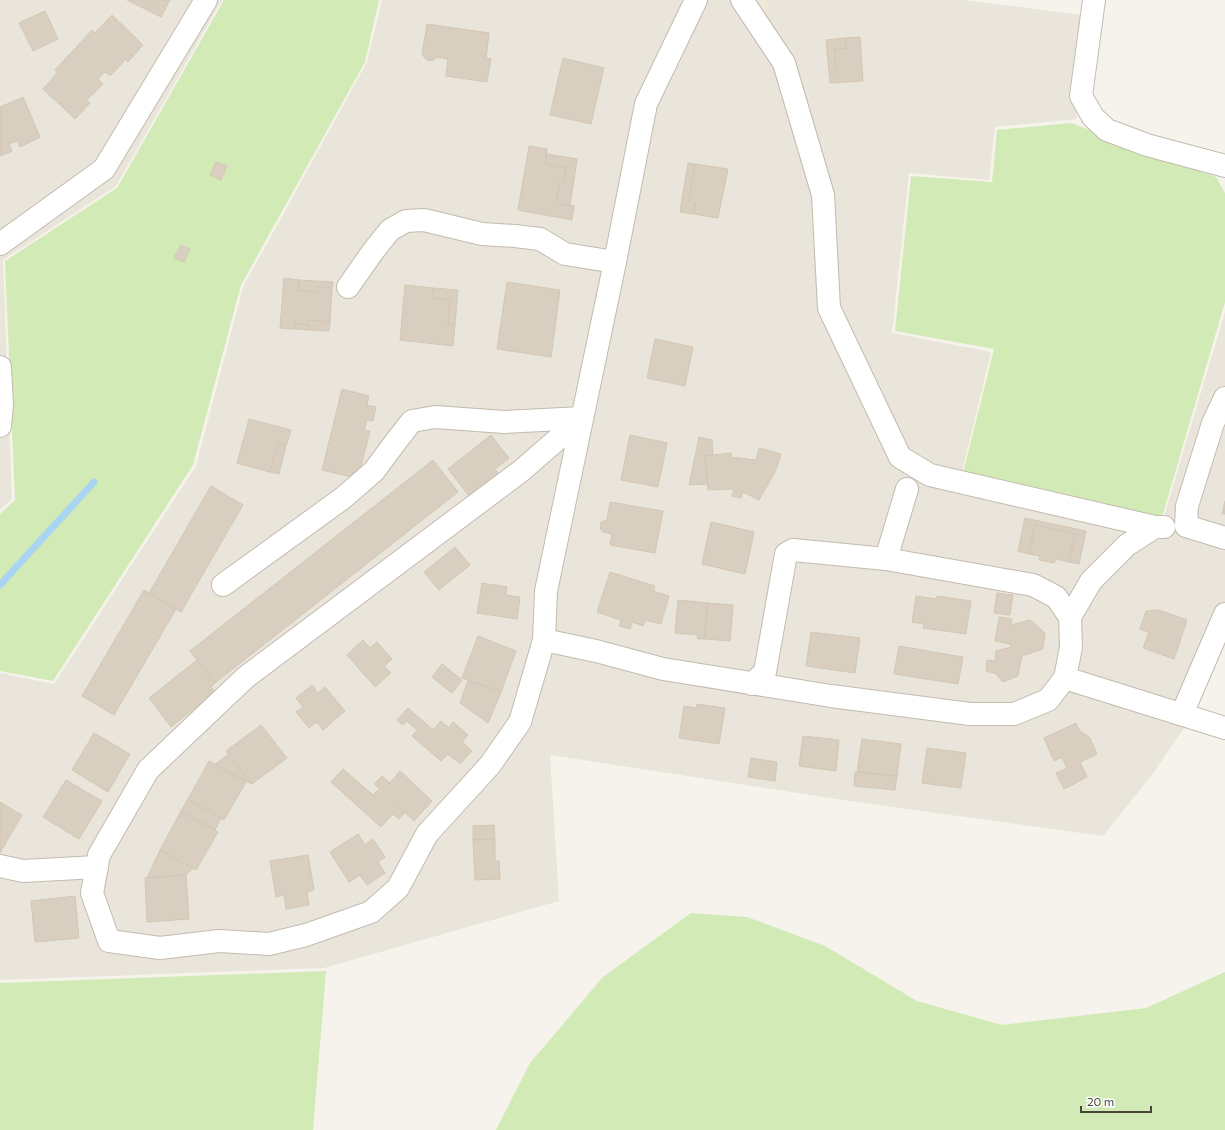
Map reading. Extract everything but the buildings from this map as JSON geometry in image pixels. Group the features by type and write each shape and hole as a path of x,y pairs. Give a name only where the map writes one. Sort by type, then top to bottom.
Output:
{"street":[{"path":"0,244 104,169 206,0"},
{"path":"582,418 521,471 246,677 148,770 99,855 92,893 109,941 160,948 219,941 270,944 306,935 371,912 398,888 427,834 490,765 520,722 544,640 546,591 615,262 646,104 696,0"},
{"path":"742,0 784,63 823,195 829,308 900,457 930,475 1155,527 1186,526 1225,538"},
{"path":"1094,0 1081,96 1093,117 1107,130 1147,145 1225,166"},
{"path":"348,287 390,230 406,221 424,220 482,234 540,239 565,254 615,262"},
{"path":"0,367 2,406 0,426"},
{"path":"1186,526 1187,506 1213,423 1225,398"},
{"path":"223,585 343,498 374,471 412,421 435,417 504,422 582,418"},
{"path":"886,559 907,489"},
{"path":"544,640 596,651 663,669 752,684 970,714 1014,714 1048,700 1065,678 1071,647 1070,617 1091,581 1127,545 1155,527"},
{"path":"752,684 765,672 786,554 793,550 886,559 1033,585 1056,598 1070,617"},
{"path":"1182,714 1225,614"},
{"path":"1065,678 1225,728"},
{"path":"0,866 23,871 97,866"}],"shaded area":[{"path":"0,0 222,0 116,186 3,260 12,499 0,510"},
{"path":"382,0 964,0 1082,15 1076,119 995,127 989,180 909,173 892,333 991,352 961,476 1163,520 1225,312 1225,635 1186,725 1154,772 1103,836 850,801 550,755 559,901 324,968 0,980 0,673 54,684 196,466 243,287 367,62"},
{"path":"757,0 768,0 766,15"}],"green space":[{"path":"224,0 379,0 365,62 241,285 193,465 53,681 0,671 0,514 15,500 5,261 117,188"},
{"path":"1071,123 1216,177 1225,193 1225,302 1162,517 963,473 994,349 895,331 911,176 992,182 997,130"},
{"path":"691,913 747,917 825,946 917,1001 1002,1025 1146,1008 1225,972 1225,1130 496,1130 530,1063 603,977"},
{"path":"326,971 313,1130 0,1130 0,983"}],"waterway":[{"path":"0,585 94,482"}]}
